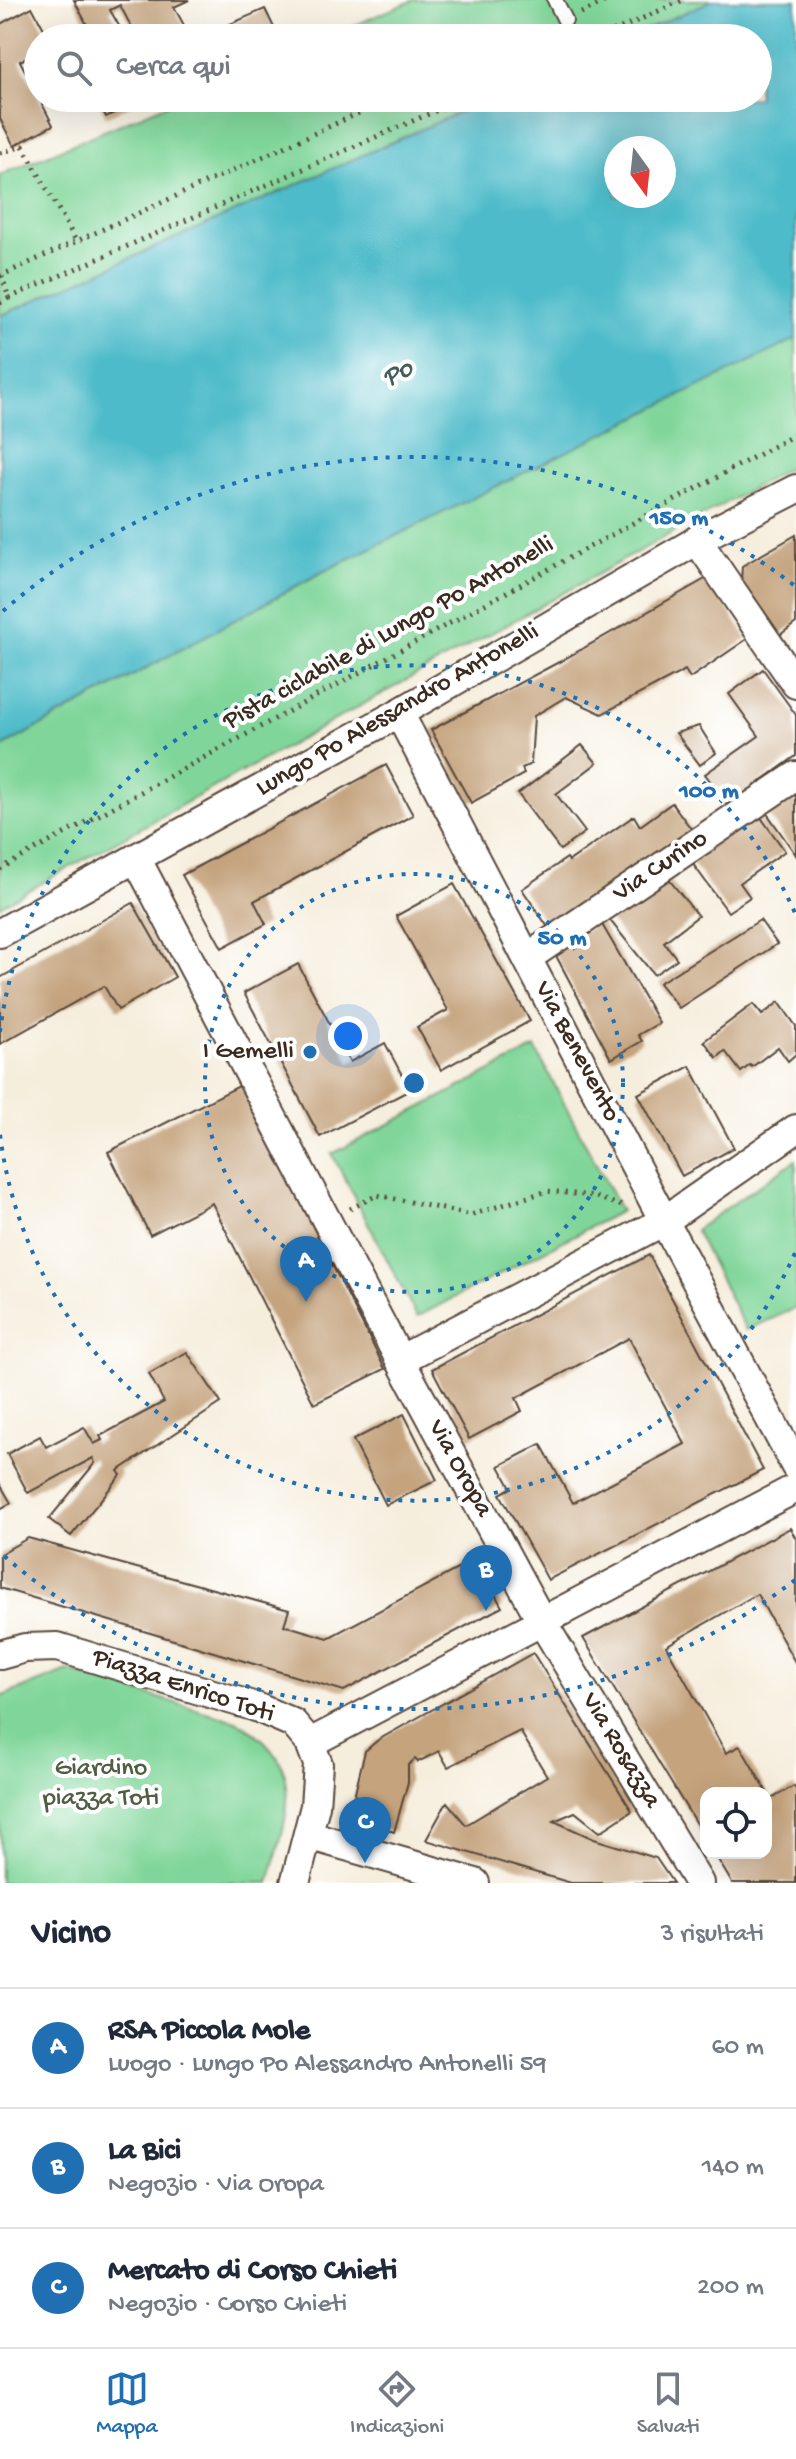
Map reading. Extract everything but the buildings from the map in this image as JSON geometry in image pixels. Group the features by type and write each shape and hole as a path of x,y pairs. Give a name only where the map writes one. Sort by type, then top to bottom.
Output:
{"street":[{"name":"Lungo Po Alessandro Antonelli","path":"0,933 399,713 697,540 796,489"},
{"path":"697,540 796,684"},
{"name":"Via Benevento","path":"399,713 796,1467"},
{"name":"Via Curino","path":"527,958 796,776"},
{"name":"Via Oropa","path":"136,858 400,1360 541,1620"},
{"path":"400,1360 664,1221 796,1129"},
{"path":"295,1883 315,1806 318,1764 310,1743 796,1488"},
{"name":"Via Rosazza","path":"541,1620 699,1883"},
{"name":"Piazza Enrico Toti","path":"0,1655 25,1648 57,1647 256,1707 293,1723 310,1743"},
{"path":"308,1835 475,1883"}],"lane":[{"path":"555,0 565,20"}],"path":[{"path":"630,24 683,0"},
{"path":"9,298 1,276 361,112"},
{"path":"0,303 433,112"},
{"path":"0,153 23,146 76,241"},
{"name":"Pista ciclabile di Lungo Po Antonelli","path":"0,869 796,434"},
{"path":"327,1220 377,1195 471,1215 547,1191 593,1196 664,1221"}],"green space":[{"path":"414,0 713,0 659,24 357,24"},
{"path":"149,112 460,112 0,316 0,175"},
{"path":"796,338 796,464 0,906 0,748 322,572"},
{"path":"535,1048 621,1211 417,1317 332,1154"},
{"path":"796,1160 796,1308 746,1330 695,1230"},
{"name":"Giardino piazza Toti","path":"68,1671 236,1721 260,1737 276,1754 284,1773 287,1792 282,1835 269,1883 0,1883 0,1697"}],"water":[{"name":"Po","path":"713,0 796,0 796,339 322,572 0,748 0,316 460,112 772,112 772,24 659,24"}],"place":[{"name":"I Gemelli","path":"310,1052"},
{"name":"RSA Piccola Mole","path":"306,1302"},
{"name":"La Bici","path":"486,1611"},
{"name":"Mercato di Corso Chieti","path":"365,1863"}]}
